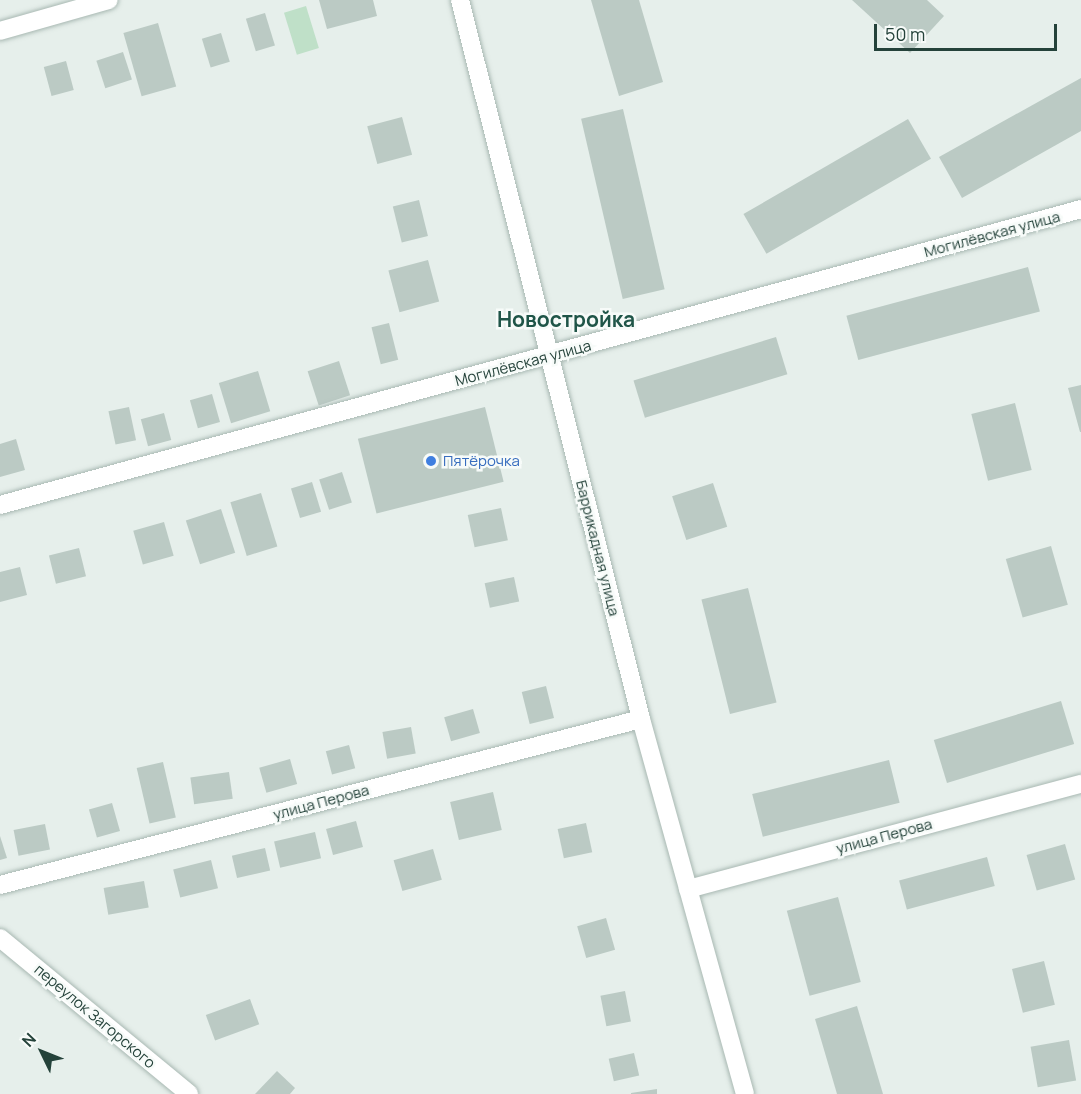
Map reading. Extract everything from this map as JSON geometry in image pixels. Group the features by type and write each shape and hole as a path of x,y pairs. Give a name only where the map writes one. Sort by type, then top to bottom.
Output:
{"street":[{"path":"0,31 108,0"},
{"name":"Баррикадная улица","path":"460,0 641,719 745,1094"},
{"name":"Могилёвская улица","path":"0,506 1081,209"},
{"name":"улица Перова","path":"0,885 641,719"},
{"name":"улица Перова","path":"688,889 1081,784"},
{"name":"переулок Загорского","path":"0,938 189,1094"}],"green space":[{"path":"306,6 319,48 297,55 284,13"}],"building":[{"path":"319,0 373,0 377,16 327,29"},
{"path":"591,0 639,0 663,82 619,96"},
{"path":"852,0 927,0 944,16 910,53"},
{"path":"265,13 275,46 256,51 246,19"},
{"path":"158,23 176,86 142,96 123,33"},
{"path":"221,33 230,62 211,68 202,39"},
{"path":"123,52 132,80 105,88 96,61"},
{"path":"66,61 74,90 52,96 44,67"},
{"path":"1081,78 1081,131 962,198 939,157"},
{"path":"623,109 665,289 623,299 581,119"},
{"path":"402,117 412,155 377,164 367,126"},
{"path":"908,119 931,159 766,254 743,214"},
{"path":"419,200 428,236 402,242 393,207"},
{"path":"428,260 439,302 400,312 388,271"},
{"path":"1028,267 1040,311 858,360 846,316"},
{"path":"389,323 398,360 381,364 372,327"},
{"path":"776,337 787,374 645,418 634,381"},
{"path":"339,361 350,395 319,405 308,371"},
{"path":"258,371 270,411 231,423 219,383"},
{"path":"1081,385 1081,432 1080,432 1068,388"},
{"path":"212,394 220,422 198,428 190,400"},
{"path":"1015,403 1032,470 988,481 971,414"},
{"path":"129,407 136,440 116,445 108,411"},
{"name":"Пятёрочка","path":"485,407 504,482 377,513 358,439"},
{"path":"164,413 171,440 148,446 141,419"},
{"path":"16,439 25,470 0,477 0,444"},
{"path":"342,472 352,502 329,510 319,479"},
{"path":"312,482 321,512 300,518 291,488"},
{"path":"713,483 727,527 686,540 672,496"},
{"path":"261,493 277,547 247,556 230,502"},
{"path":"501,508 508,540 475,547 468,515"},
{"path":"221,509 235,553 200,564 186,520"},
{"path":"164,522 174,556 143,564 133,531"},
{"path":"1051,546 1068,605 1023,618 1006,559"},
{"path":"79,548 86,576 56,584 49,555"},
{"path":"20,567 27,595 0,602 0,572"},
{"path":"514,577 519,601 490,608 485,583"},
{"path":"748,588 777,702 730,714 701,600"},
{"path":"546,686 554,718 530,724 522,692"},
{"path":"1061,701 1074,744 947,783 934,740"},
{"path":"473,709 480,733 451,741 444,717"},
{"path":"411,727 416,754 387,759 382,732"},
{"path":"349,745 355,768 332,774 326,751"},
{"path":"290,759 297,784 266,793 259,768"},
{"path":"889,760 900,803 763,837 752,794"},
{"path":"163,762 176,818 150,824 137,768"},
{"path":"229,772 233,799 194,804 190,777"},
{"path":"493,792 502,830 459,840 450,802"},
{"path":"112,803 120,831 97,837 89,810"},
{"path":"356,821 363,847 333,855 326,829"},
{"path":"586,823 592,852 564,858 558,829"},
{"path":"45,824 50,850 19,856 14,830"},
{"path":"315,832 321,858 280,868 274,841"},
{"path":"0,836 7,858 0,860"},
{"path":"1065,844 1075,880 1037,891 1027,855"},
{"path":"265,848 270,870 237,878 232,856"},
{"path":"433,849 442,880 402,891 394,860"},
{"path":"987,857 995,886 907,910 899,881"},
{"path":"211,860 218,888 180,898 173,869"},
{"path":"144,881 149,908 108,915 104,888"},
{"path":"838,897 861,982 810,996 787,911"},
{"path":"606,918 615,950 586,958 577,926"},
{"path":"1044,961 1055,1005 1023,1013 1012,969"},
{"path":"625,991 631,1021 606,1026 600,996"},
{"path":"250,999 259,1024 215,1040 206,1015"},
{"path":"857,1006 883,1094 837,1094 815,1019"},
{"path":"1069,1040 1076,1080 1038,1087 1031,1047"},
{"path":"634,1053 639,1075 614,1081 609,1059"},
{"path":"277,1071 295,1088 290,1094 255,1094"},
{"path":"657,1089 657,1094 631,1094 631,1093"}],"place":[{"name":"Пятёрочка","path":"431,461"}],"district":[{"name":"Новостройка","path":"566,319"}]}
